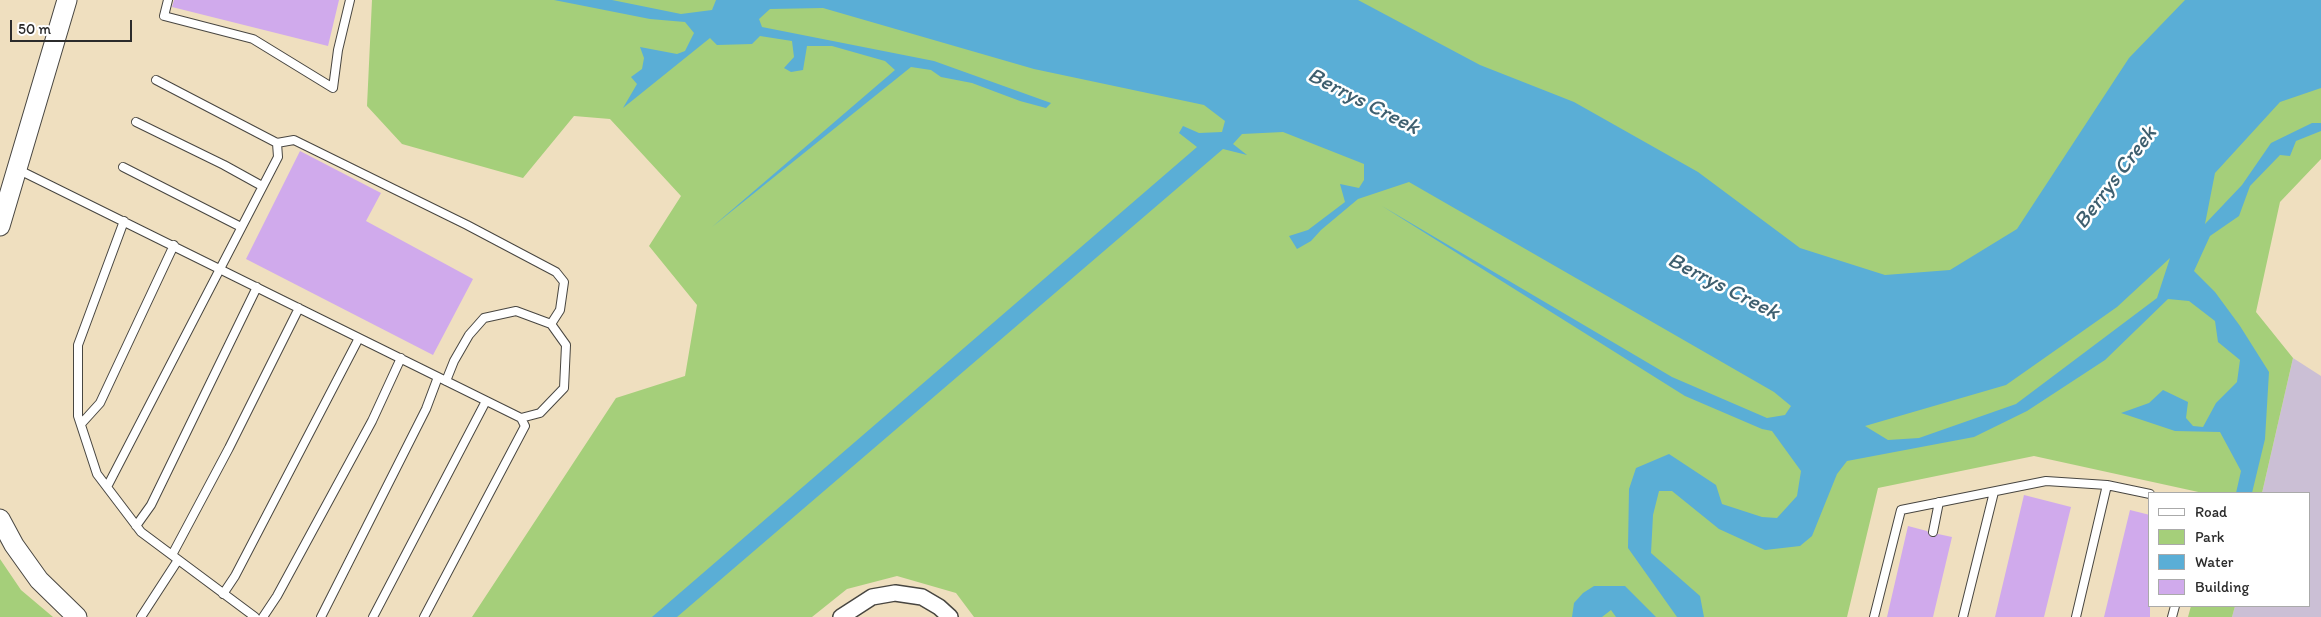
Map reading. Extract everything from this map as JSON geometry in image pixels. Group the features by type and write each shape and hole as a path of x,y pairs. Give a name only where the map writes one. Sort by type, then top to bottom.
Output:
{"street":[{"path":"0,226 67,0"},
{"path":"0,519 14,545 39,580 77,617"},
{"path":"841,617 872,597 895,593 922,597 939,607 950,617"}],"lane":[{"path":"168,0 164,16 253,39 333,88 338,50 350,0"},
{"path":"156,80 277,143 294,140 467,225 556,272 564,282 560,310 550,324"},
{"path":"136,122 224,164 262,186"},
{"path":"107,487 278,157 277,143"},
{"path":"123,167 241,227"},
{"path":"17,169 521,418 525,426 424,617"},
{"path":"124,221 78,345 78,416 97,474 141,532 255,617"},
{"path":"81,424 100,403 174,246"},
{"path":"136,526 151,505 258,287"},
{"path":"141,617 175,558 299,308"},
{"path":"446,381 454,361 469,335 484,318 516,311 550,324 566,345 564,388 540,413 521,418"},
{"path":"223,594 235,576 360,338"},
{"path":"263,617 277,596 305,541 372,421 400,358"},
{"path":"321,617 426,409 438,377"},
{"path":"373,617 486,401"},
{"path":"1874,617 1901,510 2046,481 2107,485 2148,494"},
{"path":"2076,617 2107,485"},
{"path":"1963,617 1994,492"},
{"path":"1932,532 1939,502"}],"shaded area":[{"path":"2293,358 2321,376 2321,617 2232,617 2235,607 2311,607 2311,492 2262,492"}],"green space":[{"path":"372,0 2321,0 2321,159 2280,202 2256,312 2293,358 2262,492 2198,492 2034,456 1878,488 1847,617 974,617 956,593 897,576 847,589 812,617 472,617 616,398 685,376 697,305 649,246 681,196 610,119 574,116 523,178 402,144 367,106"},
{"path":"0,559 21,590 53,617 0,617"},
{"path":"2191,607 2235,607 2232,617 2188,617"}],"water":[{"name":"Berrys Creek","path":"554,0 612,0 681,14 712,10 716,0 1358,0 1480,65 1574,102 1698,172 1800,248 1885,275 1950,270 2017,229 2129,58 2185,0 2321,0 2321,88 2280,102 2215,173 2205,224 2242,185 2271,143 2312,123 2321,123 2321,131 2296,141 2290,156 2280,155 2250,186 2239,216 2210,236 2194,271 2215,292 2240,326 2269,372 2265,439 2252,492 2236,492 2241,471 2220,432 2175,431 2121,413 2149,403 2163,390 2188,402 2186,418 2193,426 2203,427 2216,403 2237,382 2240,360 2218,342 2215,321 2189,301 2168,299 2105,360 2027,411 1974,437 1847,461 1837,474 1812,536 1800,546 1765,550 1719,529 1672,491 1659,491 1653,515 1651,553 1700,596 1704,617 1677,617 1628,548 1629,489 1636,468 1669,454 1716,485 1722,504 1762,517 1777,518 1797,496 1801,471 1772,431 1762,429 1685,396 1382,206 1672,377 1767,418 1785,415 1791,406 1774,392 1409,182 1358,199 1321,230 1311,241 1297,249 1289,236 1308,230 1345,202 1340,184 1359,188 1364,180 1364,164 1283,132 1242,134 1233,144 1247,155 1223,149 677,617 652,617 1197,147 1179,133 1183,126 1199,133 1222,132 1225,121 1204,105 1034,69 823,8 770,9 759,19 762,27 934,61 1051,103 1046,108 1020,101 972,83 941,77 931,70 911,67 712,227 895,70 885,61 832,46 807,46 803,70 791,72 784,68 794,57 792,41 760,36 752,44 717,45 710,38 623,108 637,84 631,77 642,69 644,58 640,47 677,54 685,51 694,33 685,22 650,19","holes":["2170,258 2157,298 2016,404 1919,438 1888,440 1865,426 2006,385 2117,307"]},
{"path":"1594,586 1625,586 1656,617 1616,617 1611,610 1602,617 1572,617 1574,603 1583,593"}],"building":[{"path":"174,0 339,0 328,46 172,7"},
{"path":"300,151 381,193 366,221 473,279 433,355 246,259"},
{"path":"2024,495 2071,507 2044,617 1995,617"},
{"path":"2130,510 2148,514 2148,607 2150,607 2150,617 2104,617"},
{"path":"1908,526 1927,531 1931,537 1938,534 1952,537 1933,617 1887,617"}]}
